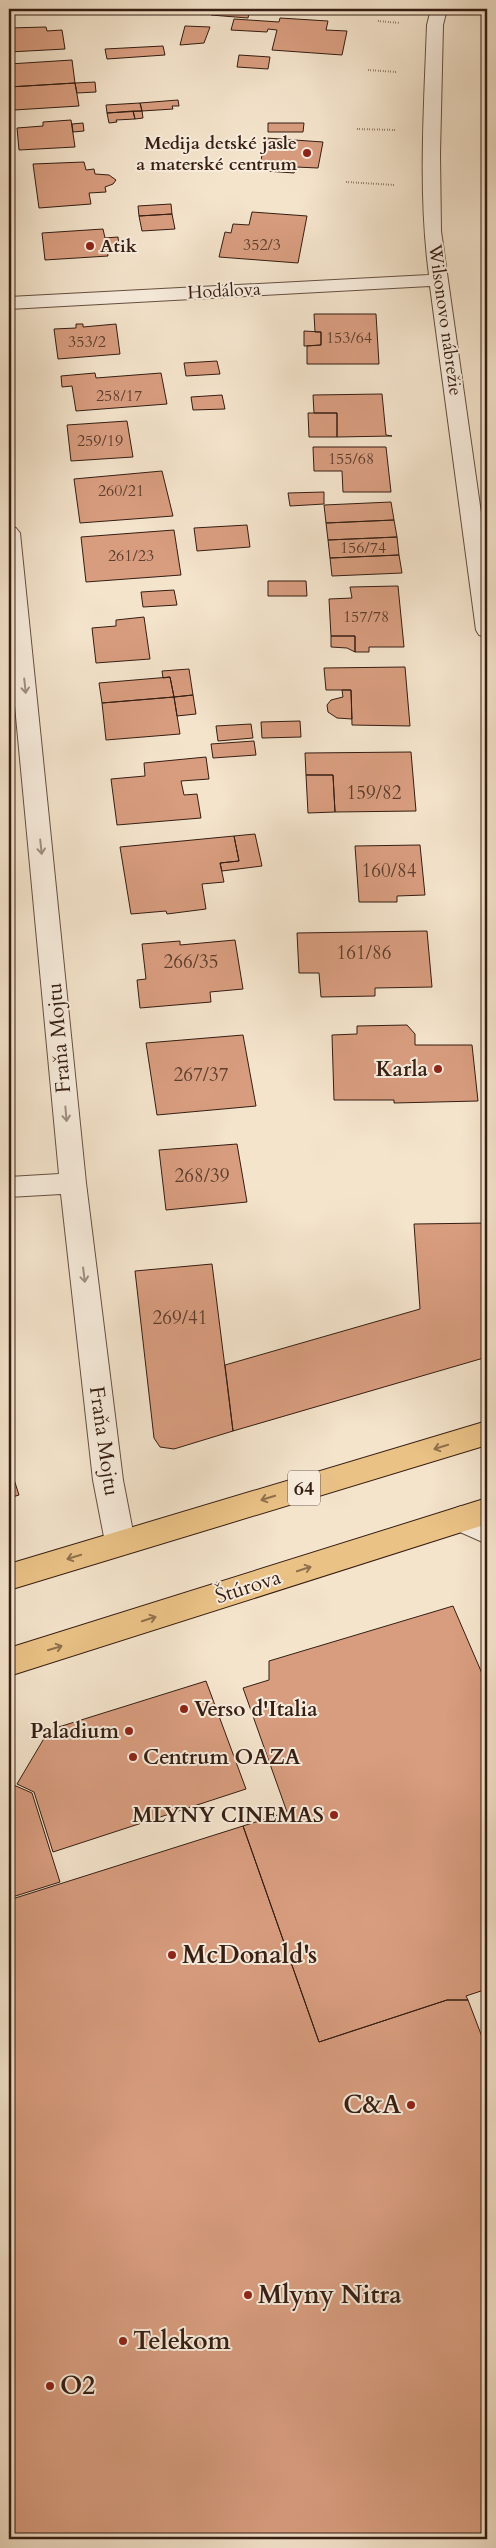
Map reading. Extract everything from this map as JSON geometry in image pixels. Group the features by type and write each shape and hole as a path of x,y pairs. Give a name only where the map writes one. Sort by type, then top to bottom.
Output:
{"main road":[{"name":"64","path":"9,1577 487,1433"},
{"name":"Štúrova","path":"9,1662 478,1520"}],"street":[{"name":"Wilsonovo nábrežie","path":"439,9 435,25 430,187 432,231 487,630"},
{"name":"Hodálova","path":"9,303 440,280"},
{"name":"Fraňa Mojtu","path":"9,533 20,741 108,1480 120,1542"},
{"path":"9,1187 73,1183"}],"path":[{"path":"346,182 430,187"}],"building":[{"path":"213,9 250,9 248,18 211,15"},
{"path":"280,18 328,21 326,30 347,31 342,55 272,50 277,30 268,29 267,32 231,30 234,19 279,22"},
{"path":"185,26 210,27 204,43 180,45"},
{"path":"46,27 47,31 62,30 65,49 9,52 9,28"},
{"path":"163,46 165,55 107,59 105,49"},
{"path":"239,55 270,57 268,69 237,67"},
{"path":"72,60 75,83 9,87 9,64"},
{"path":"95,82 96,92 77,93 75,83"},
{"path":"75,83 79,106 14,110 9,87"},
{"path":"178,100 179,106 172,106 173,109 142,111 140,103"},
{"path":"140,103 142,111 107,113 106,105"},
{"path":"133,111 135,119 116,120 117,122 109,123 107,113"},
{"path":"133,111 142,111 143,118 135,119"},
{"path":"71,120 75,147 19,150 17,128 43,126 43,122"},
{"path":"83,123 84,131 73,132 72,124"},
{"path":"268,123 304,123 303,132 268,132"},
{"path":"266,138 323,142 318,168 296,167 294,173 266,171 267,165 260,164"},
{"path":"84,162 86,170 94,169 95,174 109,175 116,180 113,184 105,187 106,192 89,193 91,204 39,208 33,164"},
{"path":"171,204 172,214 139,216 138,206"},
{"path":"252,212 307,216 298,263 219,257 225,232 231,233 233,224 249,225"},
{"path":"172,214 175,229 142,231 139,216"},
{"path":"103,229 105,238 118,237 119,246 106,246 108,256 45,260 42,233"},
{"path":"314,314 376,314 379,364 307,364 307,346 321,345 321,332 315,332"},
{"path":"76,324 83,324 83,327 116,324 120,354 58,359 54,329 76,328"},
{"path":"304,331 321,332 321,345 304,346"},
{"path":"217,361 220,374 186,376 184,363"},
{"path":"95,373 96,378 161,373 167,404 76,411 72,386 62,387 61,376"},
{"path":"382,394 386,435 392,436 337,437 337,413 314,413 313,395"},
{"path":"222,395 225,409 193,410 191,397"},
{"path":"308,413 337,413 337,437 309,437"},
{"path":"127,421 133,457 71,461 67,425"},
{"path":"313,447 386,447 391,492 343,492 342,471 314,471"},
{"path":"162,471 173,516 80,523 74,479"},
{"path":"324,492 324,504 290,506 288,493"},
{"path":"391,502 394,520 326,523 324,505"},
{"path":"394,520 397,537 328,540 326,523"},
{"path":"247,525 250,547 197,551 194,528"},
{"path":"174,530 181,575 86,582 81,537"},
{"path":"397,537 399,555 330,558 328,540"},
{"path":"399,555 402,573 332,576 330,558"},
{"path":"268,581 306,581 307,596 268,596"},
{"path":"398,586 404,647 369,647 369,652 355,652 355,636 331,636 329,599 352,598 350,587"},
{"path":"174,590 177,605 143,607 141,592"},
{"path":"144,617 150,659 96,663 92,628 116,626 116,620"},
{"path":"331,636 355,636 355,652 347,648 331,647"},
{"path":"405,667 410,726 352,725 351,690 326,690 324,668"},
{"path":"189,669 193,695 174,697 170,677 163,678 162,671"},
{"path":"170,677 174,697 102,703 99,683"},
{"path":"342,690 351,690 352,719 337,718 328,712 327,705 331,700 343,697"},
{"path":"193,695 196,714 177,716 174,697"},
{"path":"174,697 180,734 106,740 102,703"},
{"path":"300,721 301,737 262,738 261,722"},
{"path":"251,724 253,738 218,741 216,726"},
{"path":"254,741 256,755 213,758 211,744"},
{"path":"411,752 416,811 335,812 333,775 306,775 305,753"},
{"path":"206,757 209,779 181,781 184,795 197,794 201,818 117,825 111,779 145,776 144,763"},
{"path":"306,775 333,775 335,812 308,813"},
{"path":"255,834 262,866 222,871 220,863 239,861 234,836"},
{"path":"234,836 239,861 220,863 224,882 202,884 206,909 167,914 166,911 131,914 120,847"},
{"path":"420,845 425,895 397,896 397,902 359,902 355,846"},
{"path":"427,931 432,987 375,988 375,996 321,997 319,973 299,973 297,933"},
{"path":"235,940 243,989 210,992 211,1002 140,1008 137,980 146,979 142,944 180,941 180,945"},
{"path":"407,1025 415,1034 415,1045 472,1045 478,1101 394,1103 394,1100 334,1100 332,1035 357,1034 357,1026"},
{"path":"243,1035 256,1106 157,1115 146,1043"},
{"path":"237,1144 247,1202 166,1210 159,1150"},
{"path":"487,1223 487,1357 233,1431 225,1365 420,1309 414,1224"},
{"path":"212,1264 233,1431 174,1449 160,1447 154,1438 135,1271"},
{"path":"9,1362 12,1408 9,1408"},
{"path":"9,1408 12,1408 13,1423 9,1425"},
{"path":"9,1464 19,1495 9,1498"},
{"path":"453,1606 487,1685 487,1989 466,1996 468,2000 447,2000 319,2042 243,1826 287,1812 243,1688 269,1680 269,1661"},
{"name":"Centrum OAZA","path":"206,1681 246,1789 53,1852 34,1792 17,1784 49,1730"},
{"path":"9,1783 32,1793 60,1882 9,1898"},
{"name":"Mlyny Nitra","path":"243,1826 319,2042 447,2000 468,2000 487,2050 487,2539 9,2539 9,1900"}],"place":[{"name":"Medija detské jasle a materské centrum","path":"307,153"},
{"name":"Atik","path":"90,246"},
{"name":"Karla","path":"438,1069"},
{"name":"Verso d'Italia","path":"184,1709"},
{"name":"Paladium","path":"129,1731"},
{"name":"Centrum OAZA","path":"133,1757"},
{"name":"MLYNY CINEMAS","path":"334,1815"},
{"name":"McDonald's","path":"172,1955"},
{"name":"C&A","path":"411,2105"},
{"name":"Mlyny Nitra","path":"248,2295"},
{"name":"Telekom","path":"123,2341"},
{"name":"O2","path":"50,2386"}]}
